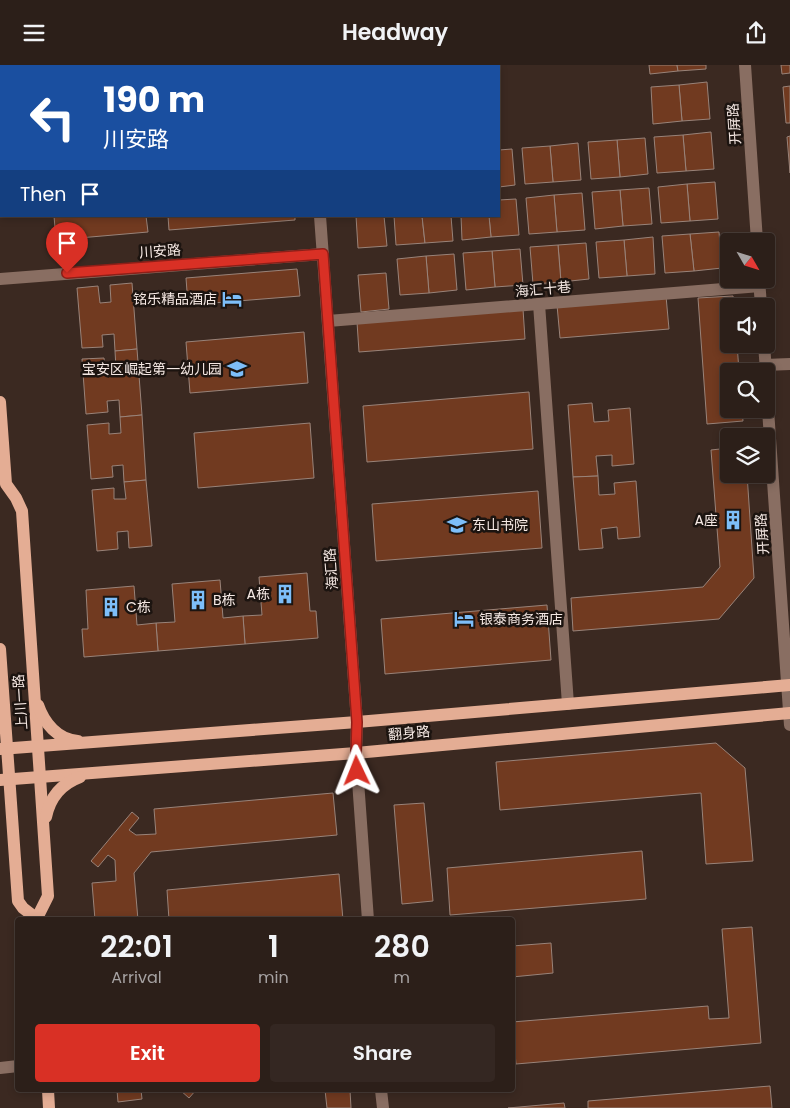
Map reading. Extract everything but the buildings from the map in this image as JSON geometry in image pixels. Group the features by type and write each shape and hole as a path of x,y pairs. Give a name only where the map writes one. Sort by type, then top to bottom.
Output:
{"main road":[{"name":"上川一路","path":"0,402 2,488 16,499 22,511 48,897 45,906 37,917"},
{"name":"上川一路","path":"0,649 4,700 3,749 5,780 12,827 18,901 23,909 33,917"},
{"name":"翻身路","path":"3,749 357,722 788,685"},
{"path":"35,694 39,709 46,723 58,734 73,741 91,743"},
{"path":"0,715 4,700"},
{"name":"翻身路","path":"5,780 790,717"},
{"path":"44,827 47,810 54,795 78,777 94,773"},
{"path":"0,801 8,813 12,827"},
{"path":"48,1092 49,1108"}],"street":[{"name":"开屏路","path":"745,65 756,233"},
{"name":"海汇路","path":"320,217 357,722 356,753 368,917"},
{"name":"川安路","path":"0,279 323,254"},
{"name":"海汇十巷","path":"328,321 720,287"},
{"path":"539,304 568,704"},
{"path":"775,366 790,364"},
{"name":"开屏路","path":"769,418 790,717"},
{"path":"0,1068 15,1066"},
{"path":"381,1092 383,1108"}],"place":[{"name":"铭乐精品酒店","path":"232,299"},
{"name":"宝安区崛起第一幼儿园","path":"237,369"},
{"name":"A座","path":"733,520"},
{"name":"东山书院","path":"457,525"},
{"name":"A栋","path":"285,594"},
{"name":"B栋","path":"198,600"},
{"name":"C栋","path":"111,607"},
{"name":"银泰商务酒店","path":"464,619"}],"route":[{"path":"67,273 323,254 357,722 357,771"}]}
